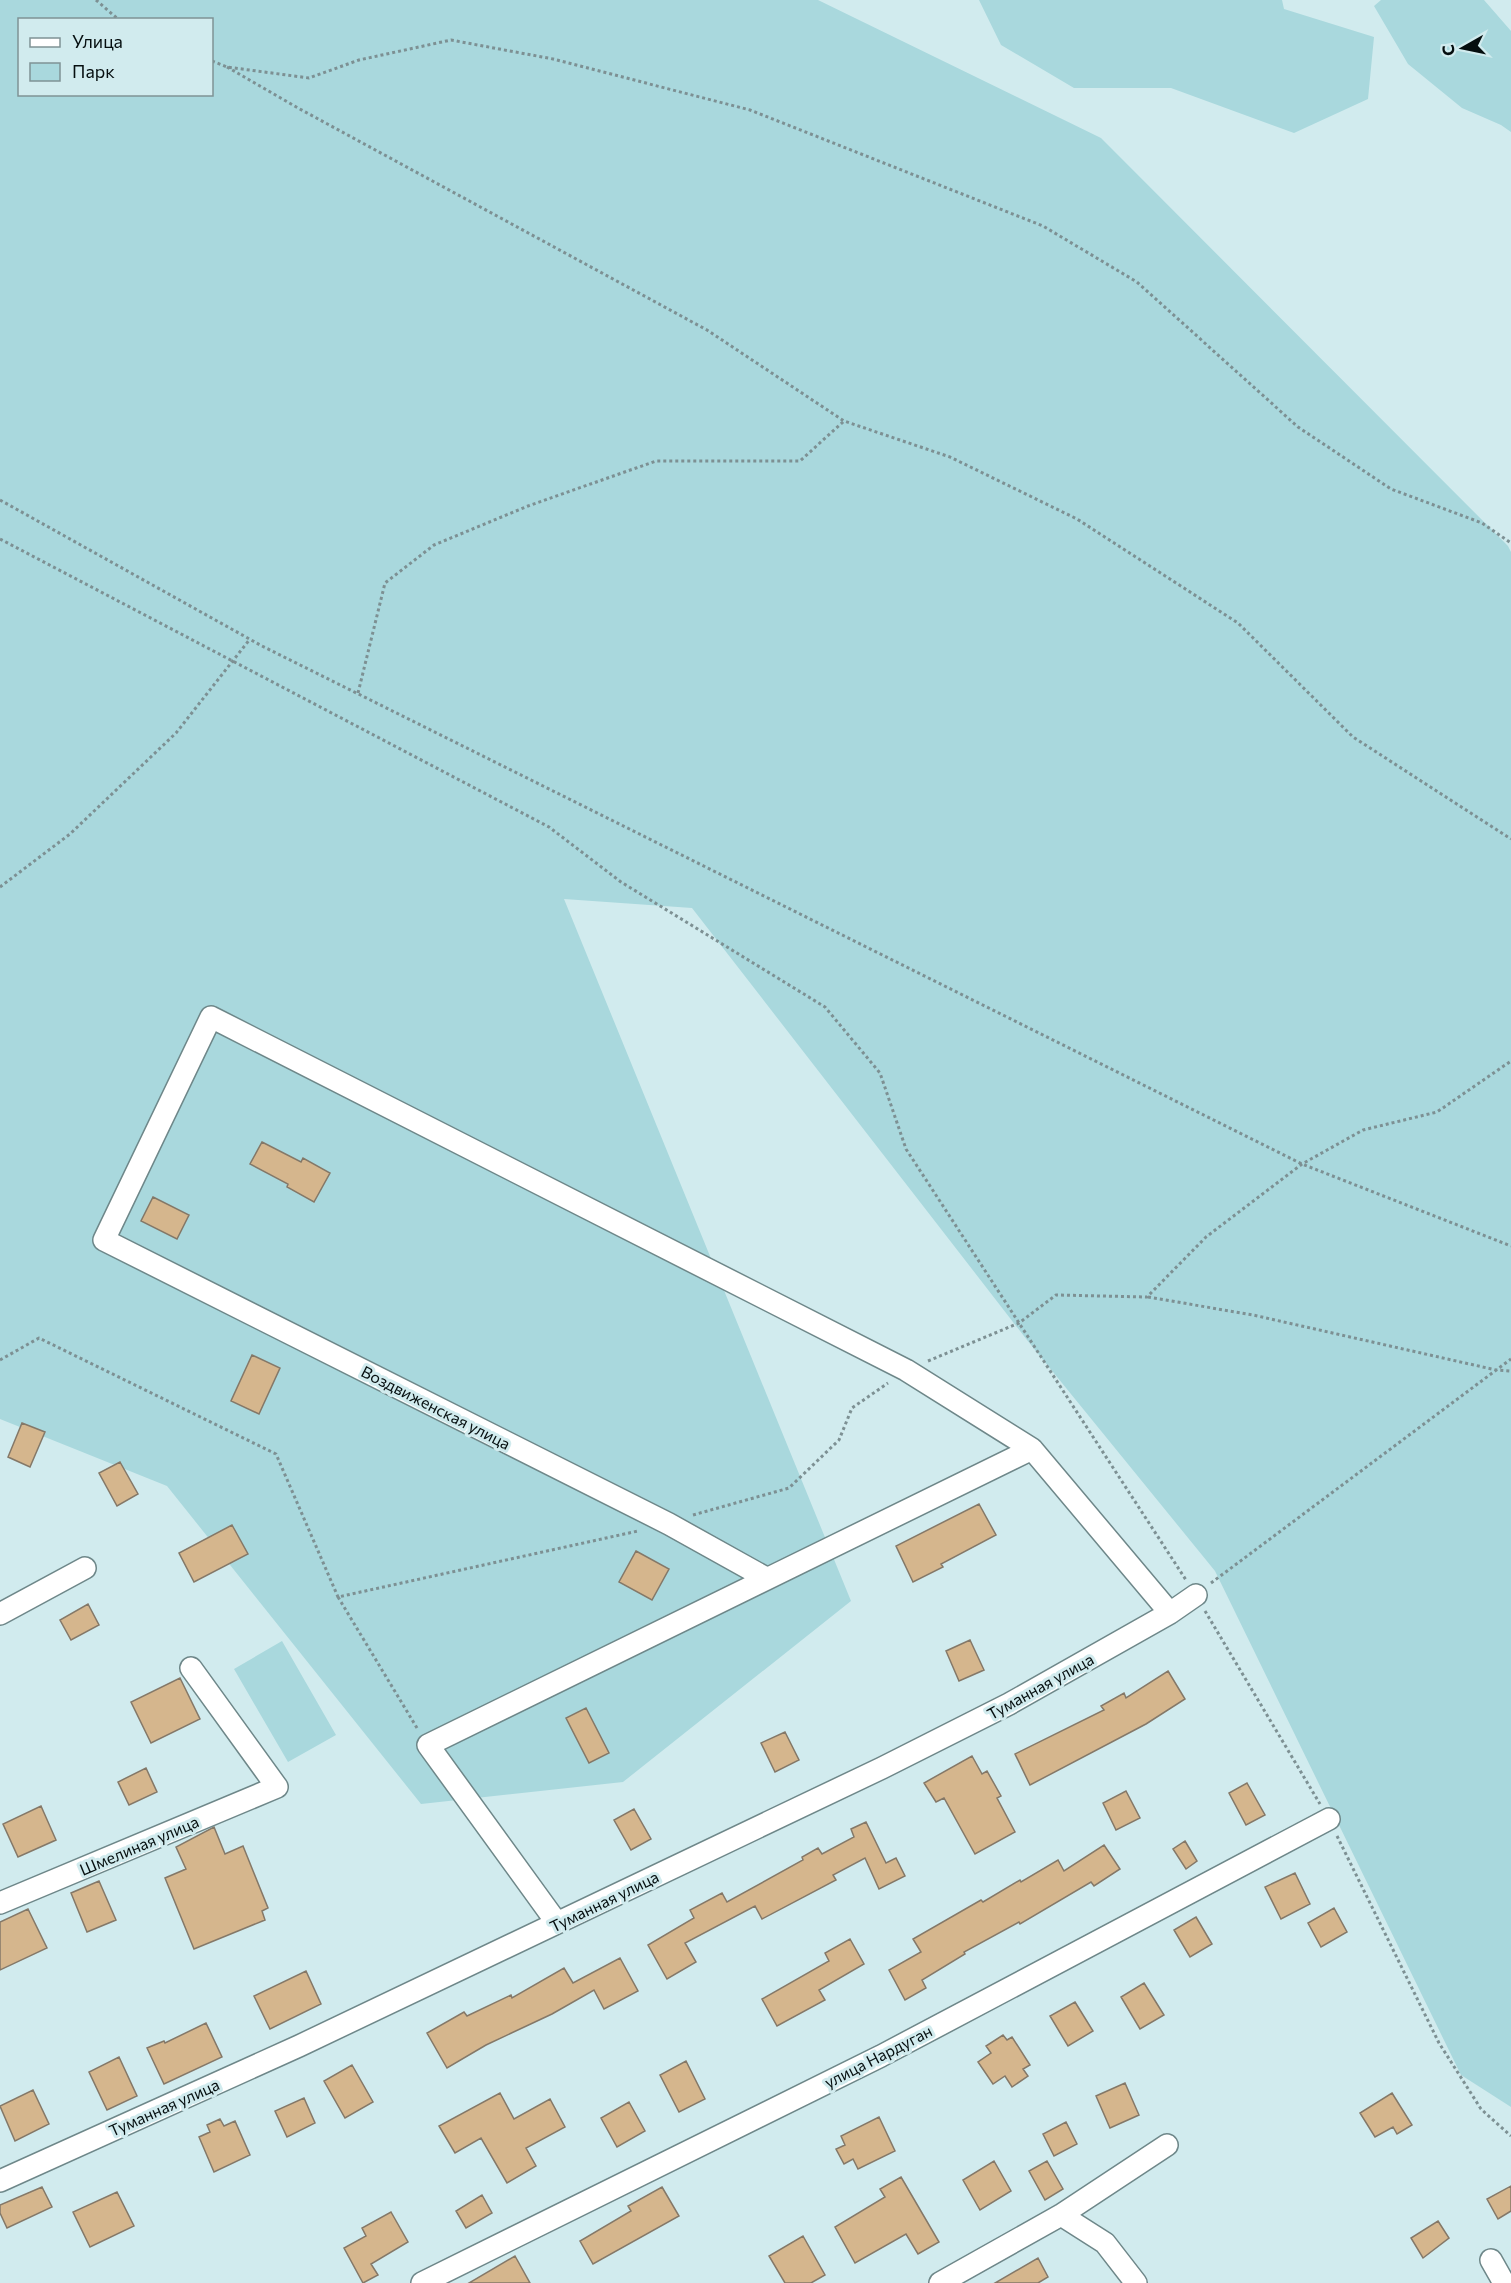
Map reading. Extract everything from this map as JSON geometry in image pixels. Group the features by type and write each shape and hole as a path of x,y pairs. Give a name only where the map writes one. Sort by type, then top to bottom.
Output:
{"street":[{"name":"Воздвиженская улица","path":"766,1578 669,1524 104,1240 211,1017 906,1370"},
{"path":"906,1370 1032,1449 1170,1614"},
{"path":"556,1923 428,1745 1032,1449"},
{"path":"0,1614 85,1568"},
{"name":"Туманная улица","path":"0,2181 310,2041 872,1773 999,1710 1170,1614 1196,1595"},
{"name":"Шмелиная улица","path":"0,1903 277,1787 190,1668"},
{"name":"улица Нардуган","path":"422,2283 881,2056 1329,1819"},
{"path":"940,2283 1061,2215 1167,2145"},
{"path":"1061,2215 1105,2243 1137,2283"},
{"path":"1491,2260 1504,2283"}],"path":[{"path":"96,0 117,18"},
{"path":"227,67 309,78 358,60 451,40 553,59 750,111 1043,226 1137,282 1298,427 1391,489 1482,523 1511,543"},
{"path":"213,61 707,330 844,421 950,457 1077,519 1238,623 1353,737 1511,839"},
{"path":"358,694 385,583 434,545 528,506 656,460 800,461 844,421"},
{"path":"0,500 250,639 1302,1164 1511,1246"},
{"path":"0,539 549,827 621,882 825,1007 880,1073 906,1149 1196,1595 1329,1819 1439,2043 1481,2109 1511,2136"},
{"path":"0,887 70,834 176,733 250,639"},
{"path":"1147,1297 1206,1237 1302,1164 1363,1130 1437,1113 1511,1061"},
{"path":"338,1597 669,1524 705,1510 789,1488 839,1440 852,1408 906,1370 1019,1323 1056,1295 1147,1297 1253,1315 1497,1370 1511,1371"},
{"path":"0,1360 39,1338 276,1454 338,1597 428,1745"},
{"path":"1196,1595 1511,1359"}],"green space":[{"path":"0,0 818,0 1101,138 1508,546 1511,552 1511,2107 1461,2075 1215,1571 1027,1340 692,908 564,899 851,1601 623,1782 421,1804 167,1486 0,1419"},
{"path":"979,0 1282,0 1284,9 1374,37 1368,99 1294,133 1171,88 1074,88 1001,45"},
{"path":"1381,0 1484,0 1511,31 1511,132 1501,125 1462,108 1408,64 1374,6"},
{"path":"282,1641 336,1735 288,1762 234,1669"}],"building":[{"path":"262,1142 301,1162 303,1158 330,1173 314,1202 287,1187 288,1184 250,1164"},
{"path":"153,1197 189,1215 177,1239 141,1221"},
{"path":"252,1355 280,1368 259,1414 231,1401"},
{"path":"22,1423 45,1432 30,1467 8,1457"},
{"path":"120,1462 138,1494 117,1506 99,1473"},
{"path":"979,1504 996,1535 941,1564 943,1567 913,1582 896,1546"},
{"path":"232,1525 248,1554 194,1582 179,1553"},
{"path":"636,1551 669,1569 652,1600 619,1582"},
{"path":"88,1604 99,1625 71,1640 60,1620"},
{"path":"970,1640 984,1670 959,1681 946,1651"},
{"path":"1168,1671 1185,1699 1146,1724 1030,1785 1015,1754 1104,1710 1101,1706 1124,1693 1126,1698"},
{"path":"180,1678 200,1719 151,1743 131,1702"},
{"path":"586,1708 609,1753 589,1763 566,1718"},
{"path":"785,1732 799,1760 775,1772 761,1743"},
{"path":"972,1756 982,1774 987,1771 1001,1796 997,1798 1015,1832 975,1854 944,1798 936,1802 924,1783"},
{"path":"146,1768 157,1792 129,1805 118,1782"},
{"path":"1247,1783 1265,1815 1246,1825 1229,1793"},
{"path":"1126,1791 1140,1818 1116,1830 1103,1803"},
{"path":"41,1806 56,1840 18,1857 3,1824"},
{"path":"634,1809 651,1839 631,1850 614,1820"},
{"path":"866,1822 886,1863 896,1858 905,1876 879,1889 865,1858 833,1875 836,1880 762,1919 755,1906 685,1943 696,1962 667,1979 648,1945 694,1918 690,1910 722,1893 727,1902 803,1860 802,1857 818,1848 822,1854 854,1837 851,1829"},
{"path":"214,1827 225,1854 243,1846 268,1908 262,1911 265,1920 194,1949 165,1878 186,1869 176,1847"},
{"path":"1185,1841 1197,1861 1186,1869 1173,1849"},
{"path":"1104,1845 1120,1869 1094,1886 1091,1882 1020,1924 1019,1922 964,1952 965,1954 922,1980 926,1988 905,2000 889,1970 921,1952 913,1939 1058,1860 1064,1871"},
{"path":"1295,1873 1310,1904 1281,1919 1265,1887"},
{"path":"99,1881 116,1920 87,1932 71,1893"},
{"path":"1334,1908 1347,1932 1321,1947 1308,1923"},
{"path":"28,1909 47,1948 0,1970 0,1922"},
{"path":"1196,1917 1212,1944 1190,1957 1174,1930"},
{"path":"850,1939 864,1964 819,1990 825,2000 777,2026 762,1999 829,1961 825,1953"},
{"path":"620,1958 638,1991 604,2009 594,1990 552,2014 486,2045 447,2068 427,2033 464,2012 467,2016 511,1995 512,1998 564,1968 573,1983"},
{"path":"306,1971 321,2004 270,2029 254,1996"},
{"path":"1144,1983 1164,2015 1140,2029 1121,1997"},
{"path":"1075,2002 1093,2031 1068,2046 1050,2016"},
{"path":"206,2023 222,2057 164,2084 147,2048 164,2041 165,2043"},
{"path":"1003,2035 1007,2040 1012,2037 1030,2065 1023,2069 1028,2076 1012,2087 1005,2076 993,2084 978,2062 991,2053 986,2046"},
{"path":"119,2057 137,2096 107,2110 89,2072"},
{"path":"686,2061 705,2099 679,2112 660,2075"},
{"path":"352,2065 373,2102 345,2118 324,2081"},
{"path":"1125,2083 1139,2115 1110,2128 1096,2096"},
{"path":"33,2090 49,2124 15,2141 0,2106"},
{"path":"500,2093 514,2119 550,2099 565,2127 526,2148 536,2166 507,2183 481,2138 455,2153 439,2126"},
{"path":"1392,2093 1412,2125 1397,2134 1393,2127 1375,2137 1360,2113"},
{"path":"304,2098 315,2123 287,2137 275,2111"},
{"path":"629,2102 645,2131 617,2147 601,2118"},
{"path":"879,2117 895,2151 858,2169 853,2159 844,2164 836,2149 845,2145 841,2136"},
{"path":"220,2119 224,2126 235,2121 250,2155 214,2172 199,2137 210,2132 207,2125"},
{"path":"1066,2122 1077,2144 1054,2156 1043,2134"},
{"path":"994,2161 1011,2191 980,2210 963,2180"},
{"path":"1047,2161 1063,2189 1045,2200 1029,2171"},
{"path":"901,2177 939,2242 918,2254 906,2234 855,2263 835,2227 885,2197 880,2189"},
{"path":"1511,2186 1511,2211 1498,2219 1487,2199"},
{"path":"42,2187 52,2207 7,2228 0,2213 0,2205"},
{"path":"662,2187 679,2216 593,2264 580,2241 631,2211 628,2206"},
{"path":"117,2192 134,2226 90,2247 73,2212"},
{"path":"482,2195 492,2213 466,2228 456,2211"},
{"path":"391,2212 408,2242 371,2264 378,2275 363,2283 344,2248 366,2236 362,2228"},
{"path":"1438,2221 1449,2238 1423,2258 1411,2238"},
{"path":"803,2236 825,2275 811,2283 785,2283 769,2256"},
{"path":"515,2256 530,2283 469,2283"},
{"path":"1038,2258 1048,2277 1038,2283 995,2283"}]}
